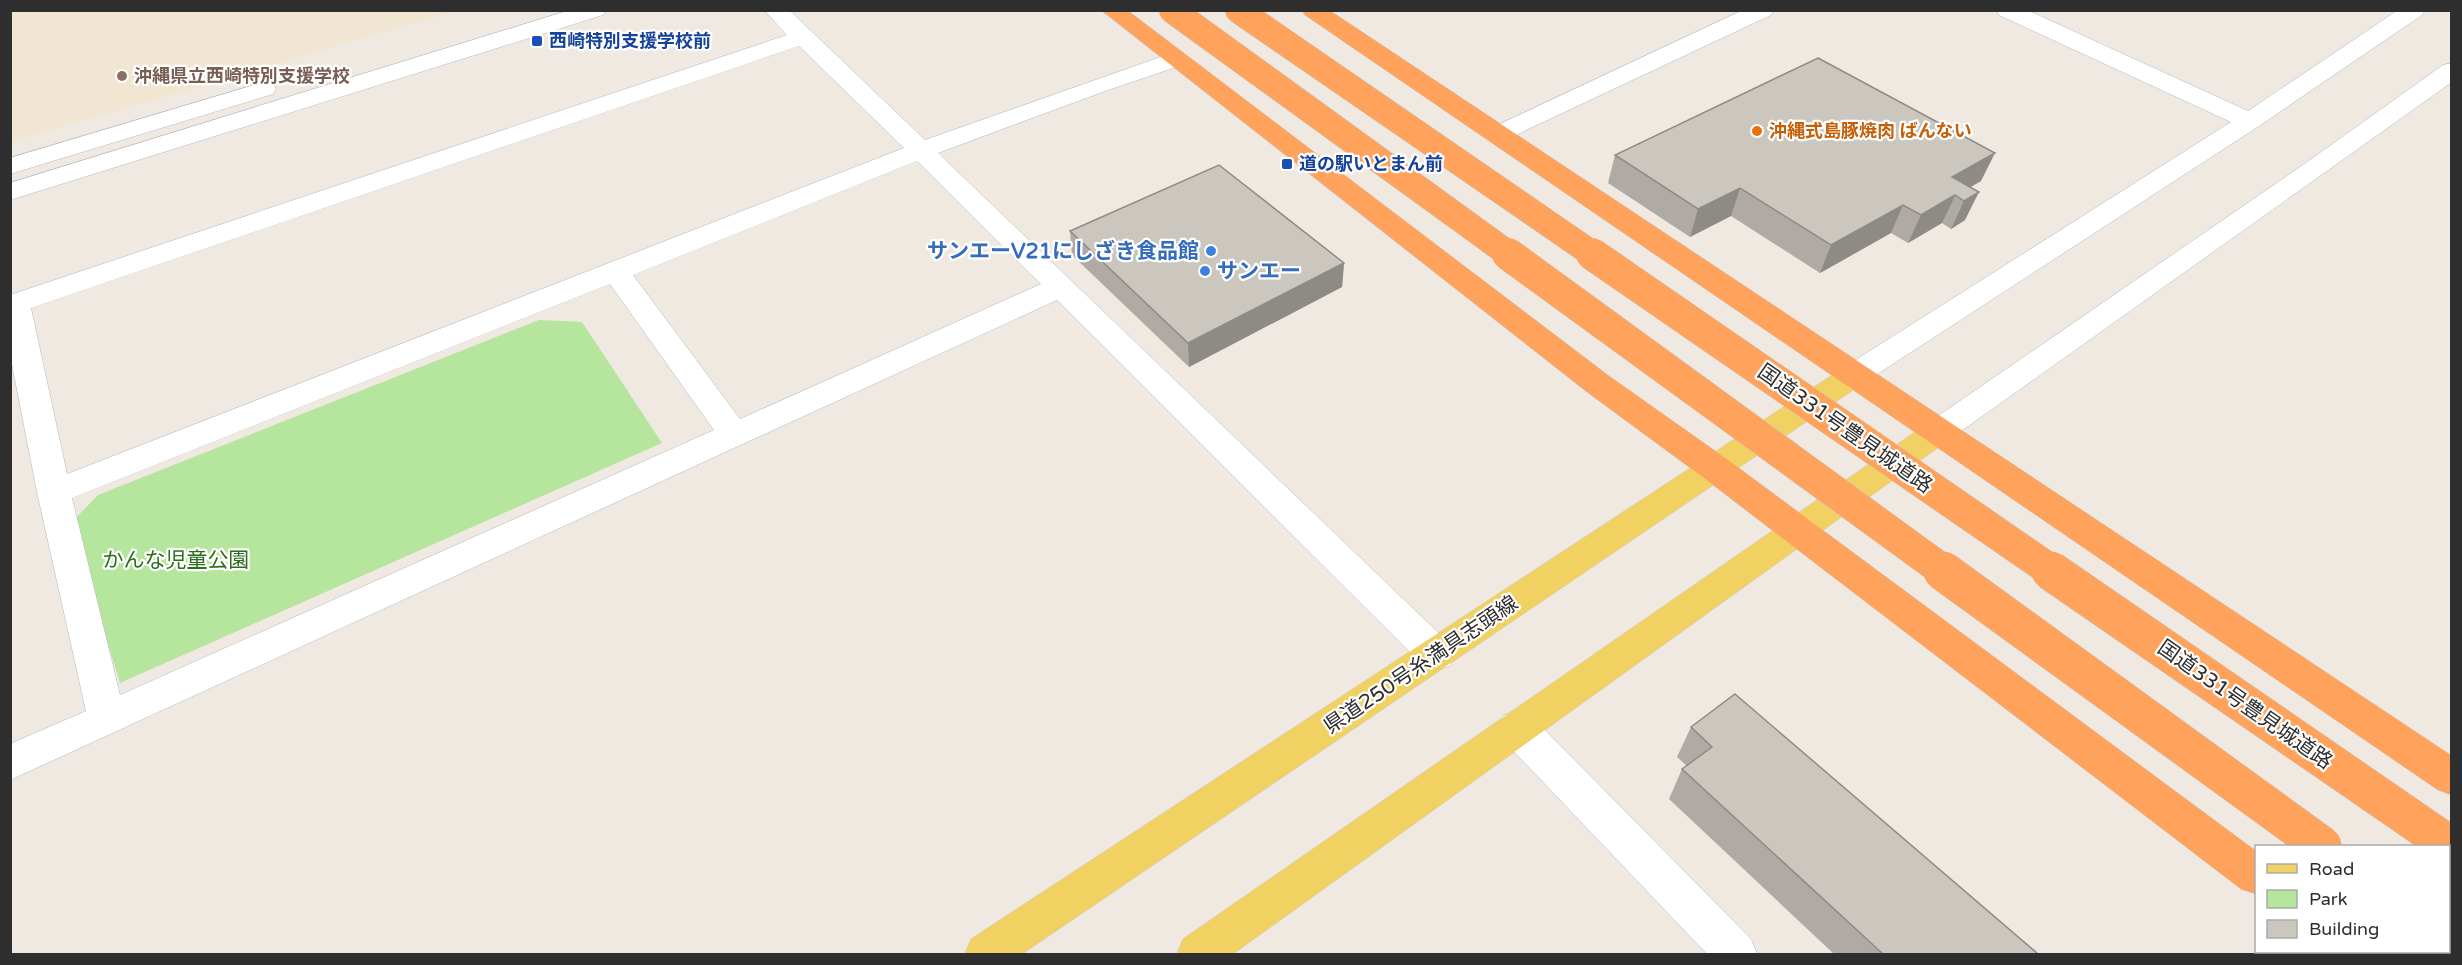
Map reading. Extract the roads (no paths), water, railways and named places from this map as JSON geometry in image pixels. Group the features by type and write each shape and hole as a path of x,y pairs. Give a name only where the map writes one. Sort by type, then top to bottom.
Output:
{"highway":[{"path":"1112,10 1598,384 1716,469 2255,874"},
{"path":"1172,10 2321,845"},
{"name":"国道331号豊見城道路","path":"1238,10 2448,845"},
{"path":"1313,10 2451,778"}],"main road":[{"name":"県道250号糸満具志頭線","path":"986,954 1854,375"},
{"path":"1198,954 1939,431"}],"street":[{"path":"10,166 522,10"},
{"path":"10,192 595,10"},
{"path":"775,10 923,150 1437,655"},
{"path":"1496,135 1763,10"},
{"path":"2007,10 2250,121"},
{"path":"1854,375 2250,121 2414,10"},
{"path":"107,718 13,304 803,37"},
{"path":"54,492 923,150 1177,59"},
{"path":"1939,431 2319,166 2451,70"},
{"path":"616,271 734,435"},
{"path":"10,763 1060,287"},
{"path":"1517,728 1736,954"}],"place":[{"name":"西崎特別支援学校前","path":"537,41"},
{"name":"沖縄県立西崎特別支援学校","path":"122,76"},
{"name":"沖縄式島豚焼肉 ばんない","path":"1757,131"},
{"name":"道の駅いとまん前","path":"1287,164"},
{"name":"サンエーV21にしざき食品館","path":"1211,251"},
{"name":"サンエー","path":"1205,271"}],"park label":[{"name":"かんな児童公園","path":"176,560"}]}
